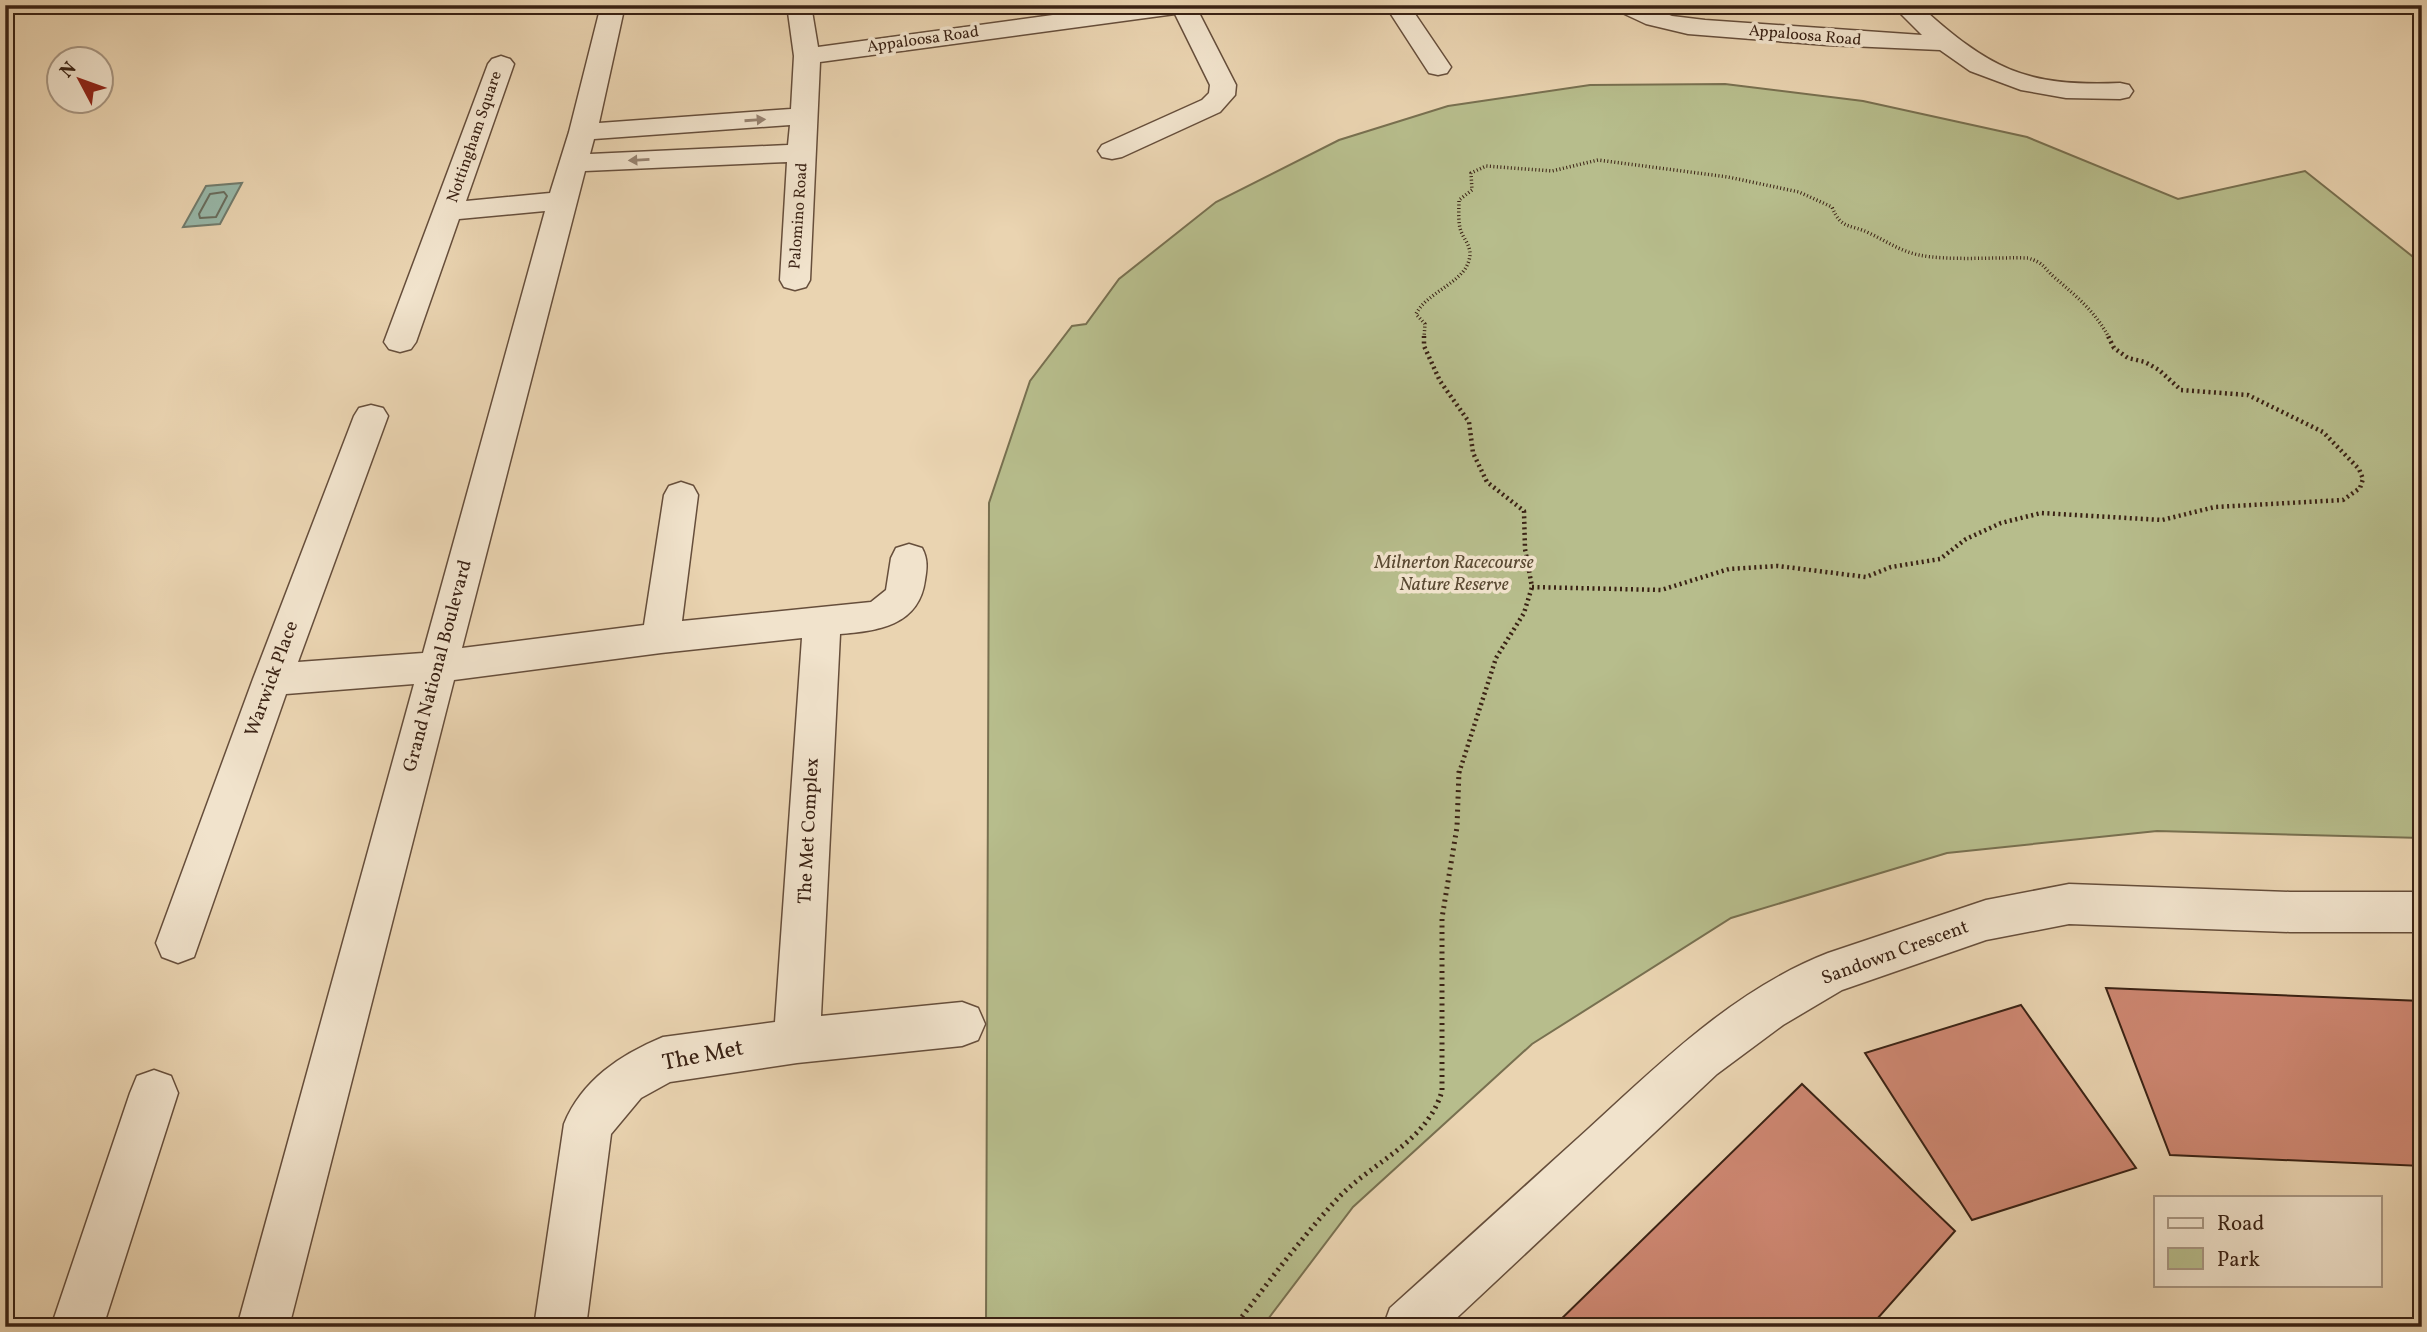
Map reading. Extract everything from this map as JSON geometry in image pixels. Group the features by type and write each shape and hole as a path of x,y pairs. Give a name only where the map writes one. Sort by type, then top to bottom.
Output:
{"street":[{"name":"Grand National Boulevard","path":"262,1327 578,148 613,5"},
{"path":"578,148 803,153 807,56 799,5"},
{"path":"1112,151 1211,106 1222,95 1223,85 1183,5"},
{"name":"Appaloosa Road","path":"807,56 1183,5"},
{"path":"1397,5 1438,67"},
{"name":"Appaloosa Road","path":"1625,5 1655,19 1695,27 1877,43 1947,43"},
{"path":"1904,5 1947,43 1978,65 2007,78 2049,89 2085,93 2120,91"},
{"name":"Nottingham Square","path":"400,342 501,64"},
{"path":"578,148 804,116"},
{"name":"Palomino Road","path":"795,280 803,153"},
{"name":"Nottingham Square","path":"449,211 562,201"},
{"name":"Warwick Place","path":"177,943 371,416"},
{"path":"661,638 681,495"},
{"path":"437,667 661,638 878,616 895,608 906,592 909,558"},
{"name":"The Met Complex","path":"797,1041 822,621"},
{"name":"Warwick Place","path":"272,679 437,667"},
{"name":"Sandown Crescent","path":"1409,1327 1700,1058 1767,1010 1828,974 1986,920 2069,904 2290,912 2422,912"},
{"name":"The Met","path":"560,1327 588,1124 624,1082 663,1060 797,1041 962,1024"},
{"path":"78,1327 154,1093"}],"path":[{"path":"1234,1327 1313,1228 1359,1177 1427,1126 1439,1109 1442,1091 1442,918 1457,827 1457,777 1496,658 1524,613 1532,587 1525,549 1524,511 1487,482 1473,453 1469,422 1440,380 1424,346 1425,324 1416,314 1419,304 1432,292 1457,278 1469,264 1471,250 1460,229 1459,200 1472,190 1471,173 1486,166 1552,171 1598,160 1728,177 1800,192 1819,199 1832,207 1838,220 1853,229 1866,231 1901,250 1922,256 2028,258 2043,263 2052,275 2076,293 2102,324 2115,348 2128,358 2145,362 2159,370 2181,390 2248,395 2323,432 2359,469 2363,479 2360,488 2343,500 2215,507 2162,520 2040,513 2001,523 1966,538 1940,559 1891,567 1866,576 1778,566 1729,569 1661,590 1532,587"}],"green space":[{"name":"Milnerton Racecourse Nature Reserve","path":"1725,84 1863,101 2027,137 2178,199 2305,171 2422,264 2422,838 2157,831 1947,853 1731,918 1532,1044 1353,1207 1262,1327 986,1327 989,503 1030,381 1072,326 1086,324 1119,279 1216,202 1339,140 1448,106 1590,85"}],"water":[{"path":"242,183 220,224 183,227 206,186"}],"building":[{"path":"2106,988 2422,1001 2422,1166 2170,1155"},
{"path":"2021,1005 2136,1168 1972,1220 1865,1053"},
{"path":"1802,1084 1955,1231 1870,1327 1553,1327"}]}
